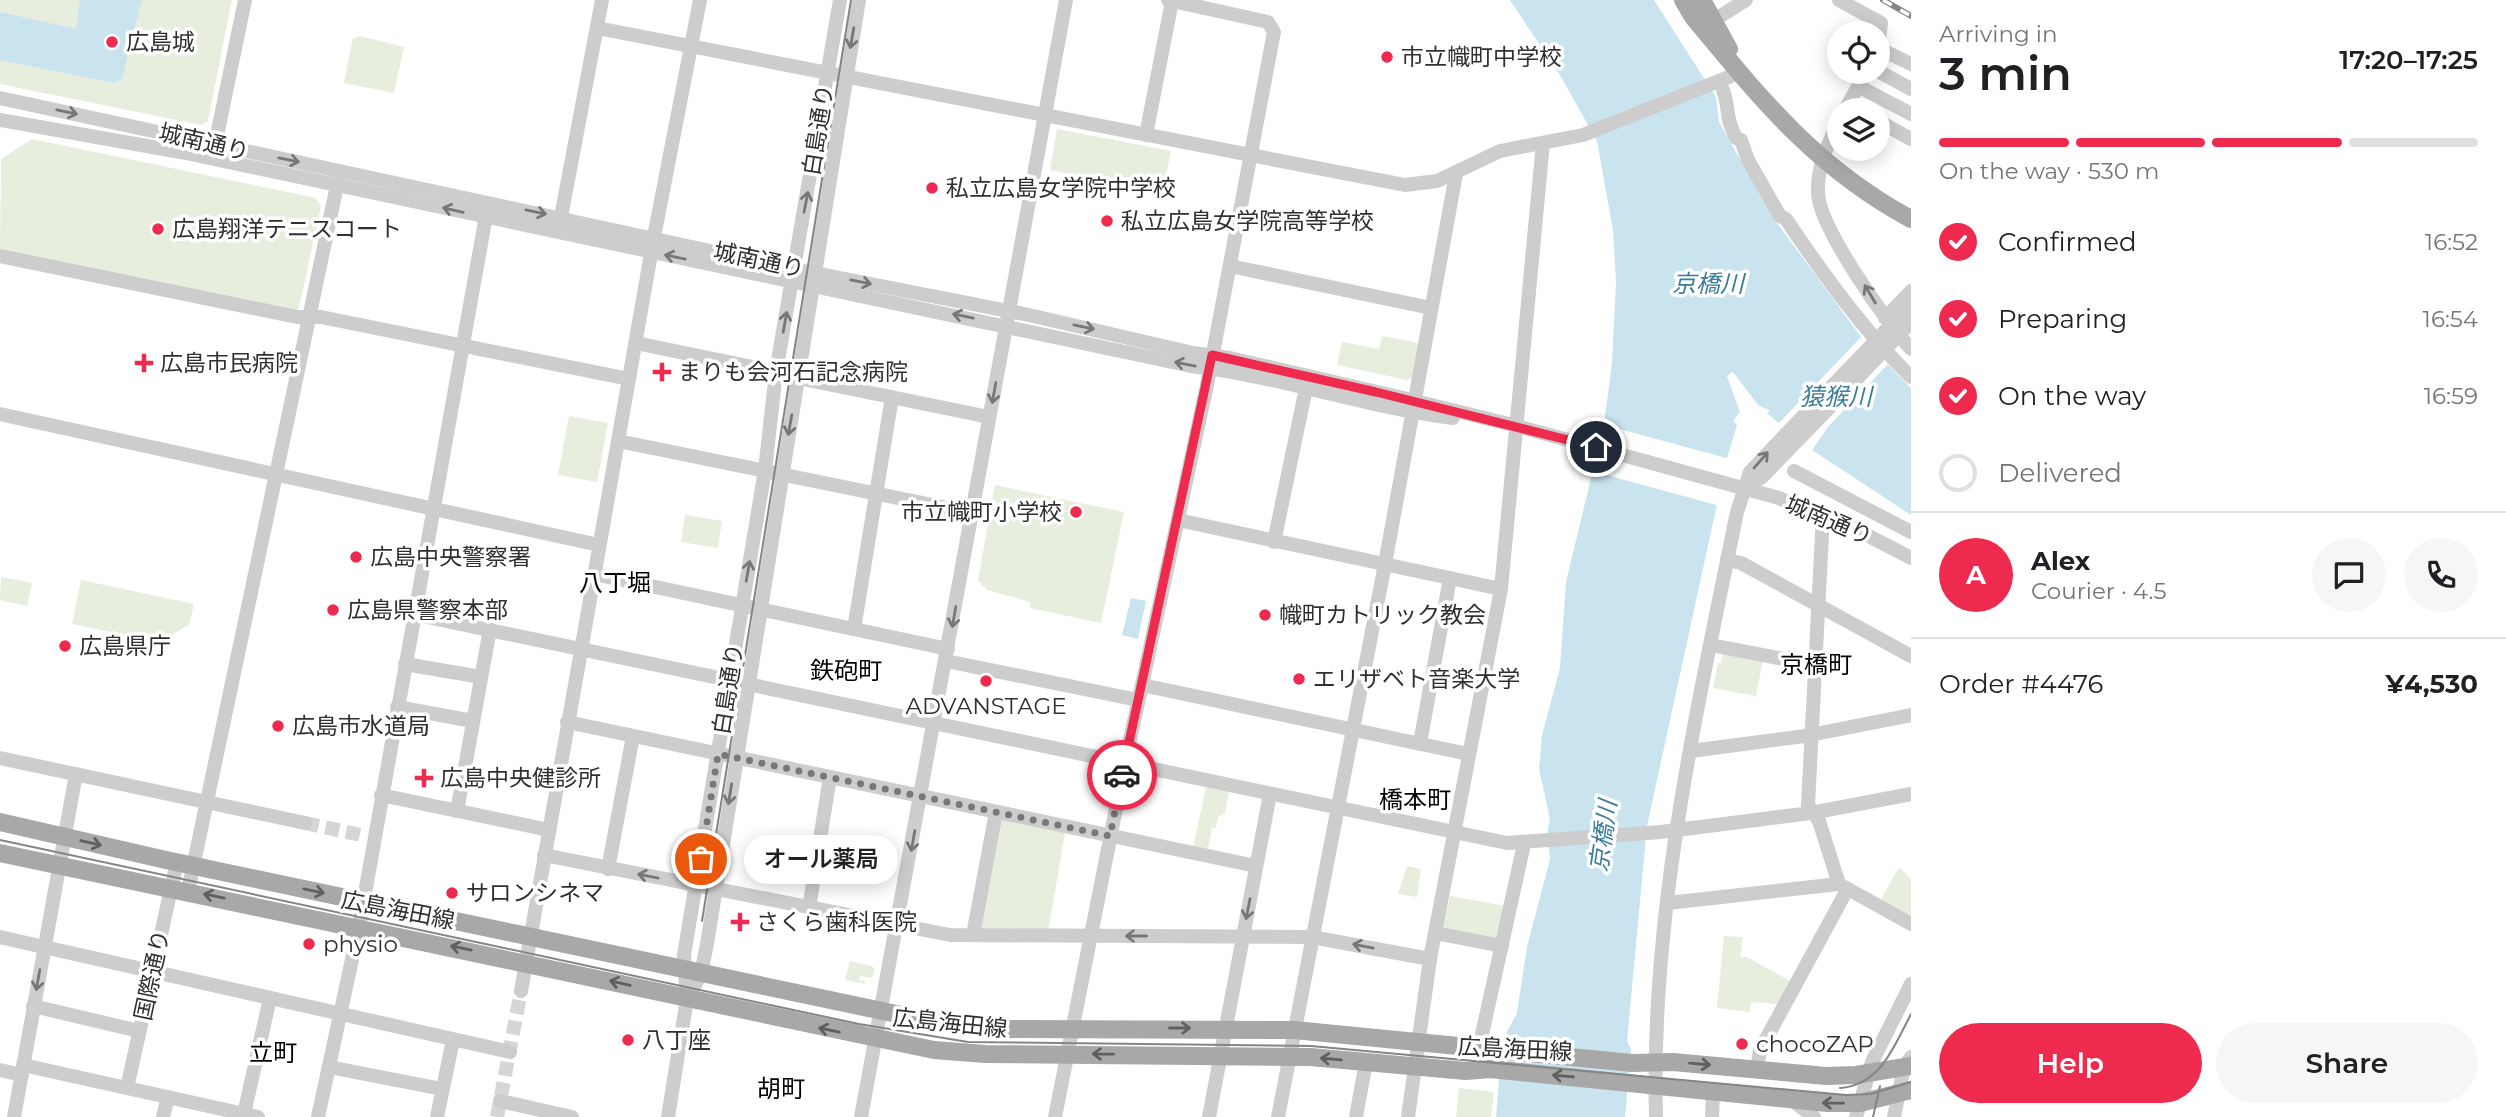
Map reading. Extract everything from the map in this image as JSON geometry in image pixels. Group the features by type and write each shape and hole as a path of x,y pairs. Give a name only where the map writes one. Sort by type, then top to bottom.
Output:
{"main road":[{"path":"1683,0 1693,18 1781,121 1853,185 1911,219"},
{"path":"1702,0 1739,73"},
{"name":"広島海田線","path":"0,822 881,1012 986,1028 1294,1030 1632,1063 1757,1069 1826,1076 1868,1073 1909,1063"},
{"name":"広島海田線","path":"0,852 528,962 876,1040 960,1052 1289,1057 1466,1071 1496,1070 1630,1082 1670,1090 1858,1110 1908,1093"}],"street":[{"path":"213,159 245,0"},
{"path":"561,217 602,0"},
{"path":"522,991 528,962 529,935 580,648 700,0"},
{"name":"白島通り","path":"692,972 697,886 765,470 776,372 840,0"},
{"name":"白島通り","path":"687,999 715,890 859,0"},
{"path":"861,1117 1066,0"},
{"path":"1055,1117 1110,836 1252,156 1274,32 1268,22 1170,0 1146,135"},
{"path":"1714,20 1746,0"},
{"path":"1839,0 1877,21"},
{"path":"597,28 1405,185 1424,185 1456,174 1486,155 1589,132 1719,87 1739,73"},
{"path":"1890,54 1911,64"},
{"path":"1890,78 1911,89"},
{"path":"1854,98 1858,86 1911,114"},
{"path":"1719,87 1728,105 1726,119 1736,138 1741,140 1748,160 1780,216 1786,219 1796,238 1870,333 1911,377"},
{"name":"城南通り","path":"0,98 215,144 485,218 653,245 1211,361 1413,407 1517,426 1744,488 1823,515 1911,558"},
{"name":"城南通り","path":"0,120 213,159 489,202 561,217 653,245"},
{"path":"1890,128 1911,139"},
{"path":"1408,1117 1417,1040 1452,832 1501,589 1543,143"},
{"path":"1827,146 1821,159 1818,192 1824,217 1885,317 1909,341"},
{"path":"1278,1117 1385,564 1456,174"},
{"name":"国際通り","path":"127,1088 152,971 180,889 185,864 208,802 339,178"},
{"path":"318,1117 359,927 367,836 381,795 489,202"},
{"path":"0,256 629,379"},
{"path":"1230,266 1431,308"},
{"path":"1885,317 1911,291"},
{"path":"1789,440 1911,304"},
{"path":"1656,1117 1654,1063 1676,830 1727,560 1744,488 1751,471 1789,440 1911,322"},
{"path":"636,343 776,372"},
{"path":"798,377 989,417"},
{"path":"1274,542 1307,383"},
{"path":"854,629 892,397"},
{"path":"0,414 599,545"},
{"path":"618,441 972,513"},
{"path":"1794,471 1911,532"},
{"path":"1757,1069 1760,1050 1843,887 1819,821 1808,805 1823,515"},
{"path":"1178,520 1501,589"},
{"path":"1727,560 1741,563 1911,656"},
{"path":"594,574 854,629 947,655 1138,700"},
{"path":"1420,743 1450,578"},
{"path":"414,614 1452,832 1524,844 1676,830 1811,813 1911,794"},
{"path":"457,811 490,629"},
{"path":"1711,645 1815,665"},
{"path":"405,664 481,677"},
{"path":"1142,685 1468,754"},
{"path":"397,708 472,721"},
{"path":"1691,751 1811,735 1911,715"},
{"path":"568,722 1256,866"},
{"path":"608,869 633,736"},
{"path":"0,758 305,823"},
{"path":"14,1117 76,774"},
{"path":"809,908 830,777"},
{"path":"1209,1117 1270,794"},
{"path":"381,795 548,830"},
{"path":"973,935 996,812"},
{"path":"1479,1048 1524,844"},
{"path":"544,855 950,935 1312,937 1430,959"},
{"path":"1668,903 1843,887 1911,924"},
{"path":"1435,933 1502,946"},
{"path":"0,937 510,1052"},
{"path":"1858,1110 1868,1073 1883,1036 1911,984"},
{"path":"0,1070 22,1070 127,1088 251,1115 270,998"},
{"path":"668,1117 687,999"},
{"path":"33,1006 139,1031"},
{"path":"437,1117 453,1040"},
{"path":"1356,1117 1366,1062"},
{"path":"1894,1117 1908,1093 1909,1063"},
{"path":"329,1067 442,1089"},
{"path":"1712,1117 1713,1093"},
{"path":"163,1117 168,1097"},
{"path":"500,1101 572,1117"},
{"path":"1793,1101 1814,1117"}],"green space":[{"name":"広島城","path":"0,0 232,0 208,121 201,125 0,84"},
{"path":"360,36 404,47 394,93 344,83 353,38"},
{"path":"1057,129 1171,151 1163,190 1050,170"},
{"name":"広島翔洋テニスコート","path":"32,139 316,198 321,206 299,308 294,312 0,251 1,159"},
{"path":"1382,336 1419,343 1414,377 1407,380 1337,365 1342,342 1379,349"},
{"path":"569,416 608,423 597,482 558,475"},
{"path":"995,485 1124,512 1101,623 1030,608 1031,602 987,590 978,581"},
{"path":"685,515 722,521 718,548 681,542"},
{"path":"1,577 32,583 27,606 0,600"},
{"path":"81,580 194,604 189,625 159,642 72,624"},
{"path":"1723,653 1763,660 1756,696 1713,688"},
{"path":"1206,787 1229,792 1225,813 1218,817 1216,828 1212,828 1208,850 1193,848"},
{"path":"999,821 1065,833 1048,932 983,931 979,926"},
{"path":"1407,866 1421,869 1417,897 1398,894"},
{"path":"1899,867 1911,879 1911,917 1880,901"},
{"path":"1450,896 1506,906 1498,937 1492,940 1447,932 1443,926"},
{"path":"1724,936 1743,937 1740,957 1747,957 1790,981 1778,1004 1751,1002 1750,1012 1717,1008"},
{"path":"850,961 872,966 875,969 872,978 860,976 859,980 865,981 865,984 845,980"},
{"path":"1459,1088 1494,1092 1491,1117 1456,1117"}],"water":[{"path":"80,0 142,0 122,79 114,83 0,60 0,12 76,29"},
{"name":"京橋川","path":"1510,0 1654,0 1716,97 1719,122 1772,216 1861,337 1911,388 1911,515 1806,446 1768,414 1769,410 1758,405 1733,372 1727,376 1740,412 1733,421 1737,425 1727,458 1647,826 1627,1041 1631,1049 1625,1117 1496,1117 1502,1041 1517,1013 1527,947 1550,859 1547,834 1550,819 1539,769 1542,735 1560,668 1566,582 1604,424 1612,363 1616,282 1613,230 1597,141 1561,77"},
{"path":"1131,598 1146,601 1138,639 1122,635"}],"pier":[{"path":"1864,334 1889,363 1828,427 1810,453 1777,425"},
{"path":"1601,424 1730,459 1726,465 1720,506 1588,470 1593,465"}],"tunnel":[{"path":"305,823 361,835"},
{"path":"497,1117 521,991"}],"tram line":[{"path":"702,921 851,0"},
{"path":"0,840 859,1024 968,1042 1311,1046 1846,1095 1871,1094 1911,1082"},
{"path":"1840,1088 1866,1080 1876,1072 1892,1051 1911,1014"},
{"path":"1873,1117 1880,1086"}],"railway":[{"path":"1883,0 1911,16"}],"way so far":[{"path":"701,859 718,754 1110,836 1122,775"}],"place":[{"name":"広島城","path":"112,42"},
{"name":"市立幟町中学校","path":"1387,57"},
{"name":"私立広島女学院中学校","path":"932,188"},
{"name":"私立広島女学院高等学校","path":"1107,221"},
{"name":"広島翔洋テニスコート","path":"158,229"},
{"name":"広島市民病院","path":"144,363"},
{"name":"まりも会河石記念病院","path":"662,372"},
{"name":"市立幟町小学校","path":"1076,512"},
{"name":"広島中央警察署","path":"356,557"},
{"name":"広島県警察本部","path":"333,610"},
{"name":"幟町カトリック教会","path":"1265,615"},
{"name":"広島県庁","path":"65,646"},
{"name":"エリザベト音楽大学","path":"1299,679"},
{"name":"ADVANSTAGE","path":"986,681"},
{"name":"広島市水道局","path":"278,726"},
{"name":"広島中央健診所","path":"424,778"},
{"name":"オール薬局","path":"701,859"},
{"name":"サロンシネマ","path":"452,893"},
{"name":"さくら歯科医院","path":"740,922"},
{"name":"physio","path":"309,944"},
{"name":"八丁座","path":"628,1040"},
{"name":"chocoZAP","path":"1742,1044"}],"district":[{"name":"八丁堀","path":"615,582"},
{"name":"京橋町","path":"1816,664"},
{"name":"鉄砲町","path":"846,670"},
{"name":"橋本町","path":"1415,799"},
{"name":"立町","path":"273,1052"},
{"name":"胡町","path":"781,1088"}],"route":[{"path":"1122,775 1212,355 1376,392 1596,447"}],"water label":[{"name":"猿猴川","path":"1836,396"}]}
